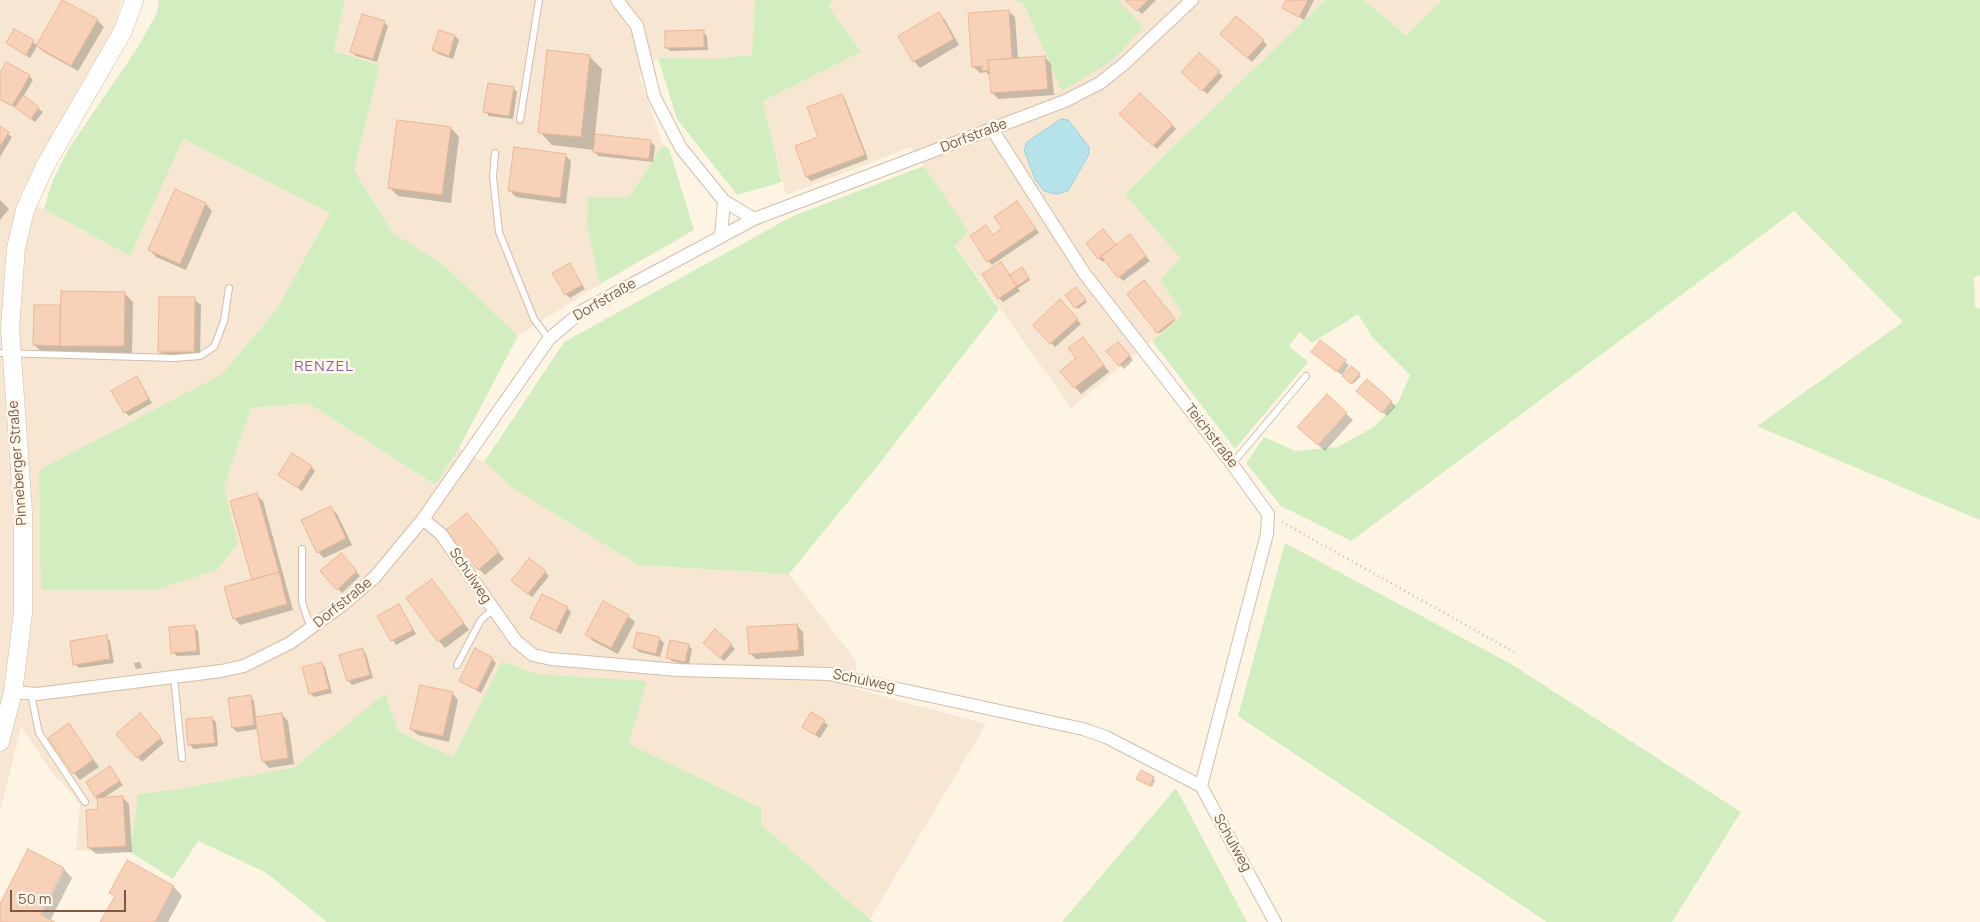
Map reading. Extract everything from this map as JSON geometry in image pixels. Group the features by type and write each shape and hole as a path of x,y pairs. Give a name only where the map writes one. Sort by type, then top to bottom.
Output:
{"main road":[{"name":"Pinneberger Straße","path":"0,742 12,692 22,622 24,564 23,512 5,352 16,248 25,210 45,166 123,30 134,0"}],"street":[{"path":"616,0 637,26 654,96 681,148 724,201 754,219"},
{"name":"Dorfstraße","path":"12,692 31,694 174,677 244,666 267,656 311,629 361,591 375,577 423,519 549,339 582,311 754,219 1065,101 1100,83 1125,63 1192,0"},
{"name":"Teichstraße","path":"992,129 1084,273 1232,464 1268,514"},
{"path":"721,237 724,201"},
{"path":"1201,786 1267,534 1268,514"},
{"name":"Schulweg","path":"423,519 442,534 492,610 524,649 533,655 551,659 678,670 829,674 1083,729 1106,737 1201,786 1275,922"}],"lane":[{"path":"520,120 539,0"},
{"path":"495,153 493,177 499,232 534,319 549,339"},
{"path":"5,352 174,358 200,356 214,347 224,322 229,288"},
{"path":"1232,464 1306,376"},
{"path":"302,549 302,602 311,629"},
{"path":"457,665 481,620 492,610"},
{"path":"174,677 182,758"},
{"path":"31,694 39,733 84,802"}],"path":[{"path":"1268,514 1514,652"}],"shaded area":[{"path":"0,0 121,0 115,26 18,199 44,209 130,256 182,139 330,213 276,310 222,374 39,470 238,543 224,486 251,408 308,403 434,485 459,448 484,462 514,489 638,565 789,574 856,661 856,689 986,724 870,919 761,824 760,808 629,744 647,681 537,674 502,661 453,757 398,731 385,693 295,767 178,789 138,794 130,852 76,850 80,804 62,782 55,777 21,727 0,813"},
{"path":"345,0 755,0 752,55 714,59 658,58 639,76 663,145 629,197 587,226 600,284 518,336 445,266 392,232 354,170 380,65 334,51"},
{"path":"833,0 1013,0 1143,27 1118,0 1325,0 1125,194 1180,258 1160,280 1183,315 1071,408 955,245 968,231 911,147 786,195 763,101 861,52 827,6"},
{"path":"1363,0 1442,0 1406,35"}],"green space":[{"path":"159,0 345,0 334,51 380,65 354,170 392,232 445,266 518,336 459,448 435,485 308,403 251,408 224,486 238,543 217,570 155,590 41,590 39,470 222,374 276,310 330,213 183,139 130,256 44,209 52,182 69,148 136,50 157,13"},
{"path":"755,0 833,0 828,6 861,52 763,101 782,182 737,195 677,119 658,58 714,59 752,55"},
{"path":"1013,0 1118,0 1143,27 1112,61 1062,91 1024,4"},
{"path":"1325,0 1363,0 1406,35 1442,0 1980,0 1980,275 1974,278 1975,307 1980,309 1980,520 1757,426 1903,322 1794,211 1351,541 1281,506 1246,463 1264,437 1295,451 1338,447 1375,426 1399,401 1410,375 1372,337 1358,314 1312,343 1300,332 1289,346 1308,362 1235,449 1152,341 1183,315 1160,280 1180,258 1125,194"},
{"path":"663,145 669,148 694,230 600,284 587,226 588,197 629,197"},
{"path":"924,166 968,231 955,246 999,309 879,464 789,574 638,565 514,489 484,462 564,342 793,216"},
{"path":"1285,543 1511,664 1741,812 1672,922 1547,922 1238,716"},
{"path":"502,661 537,674 647,681 629,744 761,808 761,824 873,922 327,922 265,872 198,841 173,879 130,852 138,794 178,789 295,767 385,693 398,731 453,757"},
{"path":"1176,788 1247,922 1062,922"}],"water":[{"path":"1061,119 1068,120 1089,147 1089,154 1068,191 1057,194 1044,191 1035,179 1024,150 1027,142"}],"building":[{"path":"62,0 98,19 71,66 36,46"},
{"path":"1125,0 1148,0 1137,11"},
{"path":"1286,0 1308,0 1299,17 1282,8"},
{"path":"1009,10 1012,58 988,60 989,70 982,71 982,66 972,67 968,13"},
{"path":"939,12 954,39 913,62 898,36"},
{"path":"362,14 385,21 373,59 350,52"},
{"path":"1236,16 1264,40 1247,58 1220,34"},
{"path":"14,29 34,40 26,55 6,43"},
{"path":"439,30 455,35 449,56 432,50"},
{"path":"704,30 704,47 665,48 665,31"},
{"path":"547,50 590,55 581,137 538,133"},
{"path":"1199,53 1220,71 1202,91 1181,72"},
{"path":"1045,56 1048,89 991,93 988,60"},
{"path":"6,62 30,75 12,106 0,99 0,73"},
{"path":"488,83 514,87 509,116 483,112"},
{"path":"1140,93 1173,125 1153,146 1119,114"},
{"path":"842,94 865,155 806,177 795,146 818,137 807,107"},
{"path":"23,95 39,107 31,119 15,107"},
{"path":"397,120 451,127 442,195 388,188"},
{"path":"0,126 9,132 0,146"},
{"path":"595,134 651,140 649,159 593,152"},
{"path":"514,147 566,154 560,198 508,191"},
{"path":"175,189 206,203 180,264 148,250"},
{"path":"1017,201 1036,229 987,262 970,236 986,225 993,235 1002,228 994,217"},
{"path":"1103,229 1116,245 1098,259 1086,243"},
{"path":"1130,234 1146,256 1118,278 1101,256"},
{"path":"1001,262 1017,286 998,299 982,274"},
{"path":"570,263 582,285 565,295 552,273"},
{"path":"1022,267 1029,278 1017,286 1010,275"},
{"path":"1144,280 1175,319 1157,333 1127,294"},
{"path":"1076,287 1086,300 1075,308 1065,295"},
{"path":"61,291 125,292 124,346 60,346"},
{"path":"159,297 195,297 194,352 158,352"},
{"path":"1060,299 1078,319 1050,344 1033,325"},
{"path":"34,305 60,305 60,346 33,345"},
{"path":"1083,337 1104,365 1074,388 1060,371 1076,358 1068,348"},
{"path":"1320,340 1346,360 1337,372 1311,352"},
{"path":"1118,342 1130,355 1119,366 1106,351"},
{"path":"1351,366 1360,373 1351,384 1342,376"},
{"path":"137,376 149,399 124,413 111,391"},
{"path":"1367,379 1392,401 1382,413 1356,391"},
{"path":"1327,394 1347,413 1318,445 1297,427"},
{"path":"292,453 312,466 298,488 278,475"},
{"path":"257,493 279,572 252,580 230,501"},
{"path":"331,506 346,538 317,553 301,520"},
{"path":"467,513 499,552 478,570 446,530"},
{"path":"341,553 357,571 337,590 320,571"},
{"path":"529,558 546,571 528,594 511,581"},
{"path":"279,572 287,604 233,619 224,587"},
{"path":"432,579 464,623 438,642 406,598"},
{"path":"542,594 568,607 556,631 530,618"},
{"path":"603,601 629,615 611,648 585,635"},
{"path":"399,604 413,630 391,641 377,616"},
{"path":"797,624 799,650 749,654 747,627"},
{"path":"195,625 197,651 171,653 169,627"},
{"path":"715,629 732,644 720,658 703,643"},
{"path":"637,632 660,637 656,654 633,648"},
{"path":"107,635 110,659 73,665 70,641"},
{"path":"670,640 689,644 685,662 666,658"},
{"path":"363,648 370,675 347,681 339,655"},
{"path":"475,648 493,658 477,690 459,681"},
{"path":"322,662 329,689 309,694 302,667"},
{"path":"420,685 453,692 443,736 410,729"},
{"path":"251,695 254,725 232,728 228,698"},
{"path":"811,712 825,720 815,735 802,727"},
{"path":"140,713 161,738 137,758 116,734"},
{"path":"282,713 288,758 262,762 255,717"},
{"path":"212,717 215,743 188,745 186,719"},
{"path":"69,723 93,760 73,774 48,738"},
{"path":"110,766 120,781 95,797 86,782"},
{"path":"1141,770 1154,777 1150,786 1136,779"},
{"path":"123,796 126,846 88,848 86,810 98,809 97,798"},
{"path":"28,849 64,868 40,914 55,922 0,922 0,904"},
{"path":"127,860 174,886 155,922 100,922 115,896 109,893"}],"district":[{"name":"RENZEL","path":"324,367"}]}
